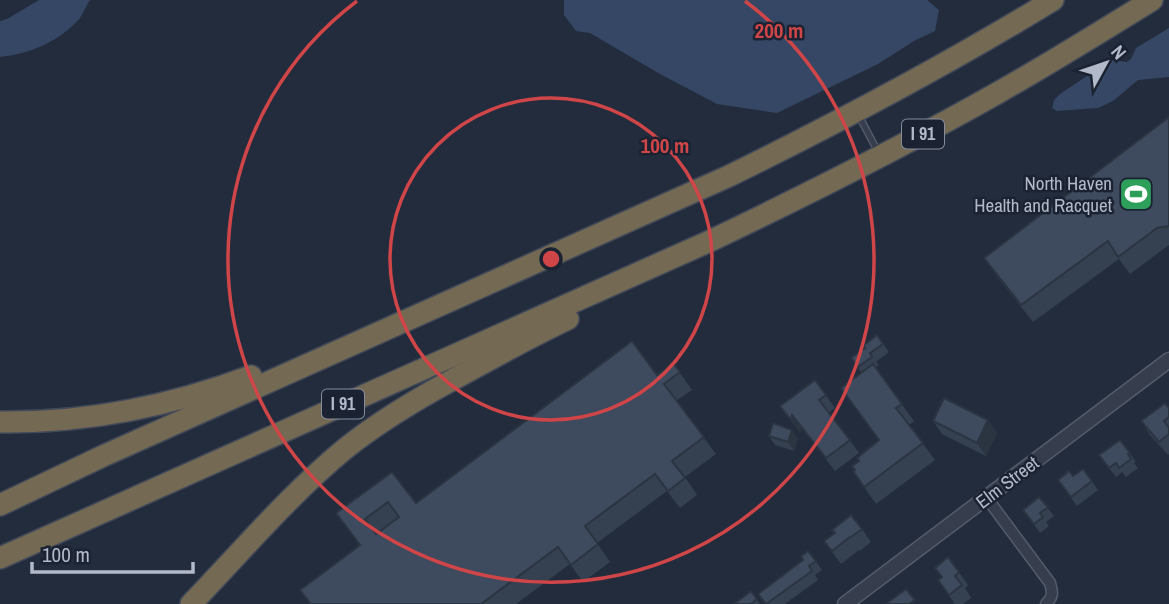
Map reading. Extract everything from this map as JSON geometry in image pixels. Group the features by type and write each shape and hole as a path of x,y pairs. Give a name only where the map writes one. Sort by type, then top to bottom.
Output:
{"highway":[{"name":"I 91","path":"0,505 103,456 688,195 856,111 1053,0"},
{"name":"I 91","path":"0,558 766,214 1000,91 1152,0"},
{"path":"191,604 302,488 365,434 407,405 495,356 648,282 686,251"},
{"path":"0,422 88,417 151,406 216,388 303,354 343,349"}],"street":[{"name":"Elm Street","path":"845,604 1169,360"},
{"path":"986,498 1050,583 1052,597 1045,604"}],"lane":[{"path":"856,111 880,156"}],"water":[{"path":"39,0 90,0 79,19 53,40 32,50 0,57 0,21"},
{"path":"564,0 927,0 939,10 935,31 878,64 777,113 717,104 590,33 576,31 564,15"},
{"path":"1169,28 1169,77 1138,80 1113,101 1098,108 1057,111 1052,108 1054,100 1060,94 1111,60 1127,62 1136,48"}],"building":[{"name":"North Haven Health and Racquet","path":"1169,117 1169,226 1157,228 1118,257 1108,241 1021,305 984,258"},
{"path":"877,335 883,344 870,353 872,357 858,367 851,358"},
{"path":"632,341 657,375 673,363 680,372 664,384 704,437 672,461 685,478 668,491 655,474 585,526 598,544 571,565 558,547 481,604 311,604 300,590 360,545 336,513 392,472 416,503","holes":["388,502 399,517 376,534 365,519"]},
{"path":"873,364 902,404 896,408 923,443 864,487 852,466 859,461 857,458 879,440 841,388"},
{"path":"815,380 826,395 819,400 850,440 826,458 792,415 791,420 780,406"},
{"path":"944,398 988,420 977,443 933,421"},
{"path":"1165,403 1169,408 1169,417 1164,421 1169,428 1169,434 1159,442 1141,421"},
{"path":"773,423 792,430 788,442 769,436"},
{"path":"1120,440 1130,453 1128,454 1131,459 1119,468 1116,463 1109,468 1099,455"},
{"path":"1083,469 1092,481 1071,497 1058,480 1069,471 1073,476"},
{"path":"1039,497 1048,507 1040,513 1043,517 1034,524 1023,510"},
{"path":"851,515 862,529 832,551 824,541 835,533 832,530"},
{"path":"808,551 816,561 809,566 812,571 766,604 758,594 803,560 801,556"},
{"path":"948,557 959,572 955,576 962,585 949,595 938,580 942,577 935,568"},
{"path":"906,589 915,600 909,604 887,603"},
{"path":"751,591 757,599 751,604 734,604"}],"place":[{"name":"North Haven Health and Racquet","path":"1136,194"}]}
